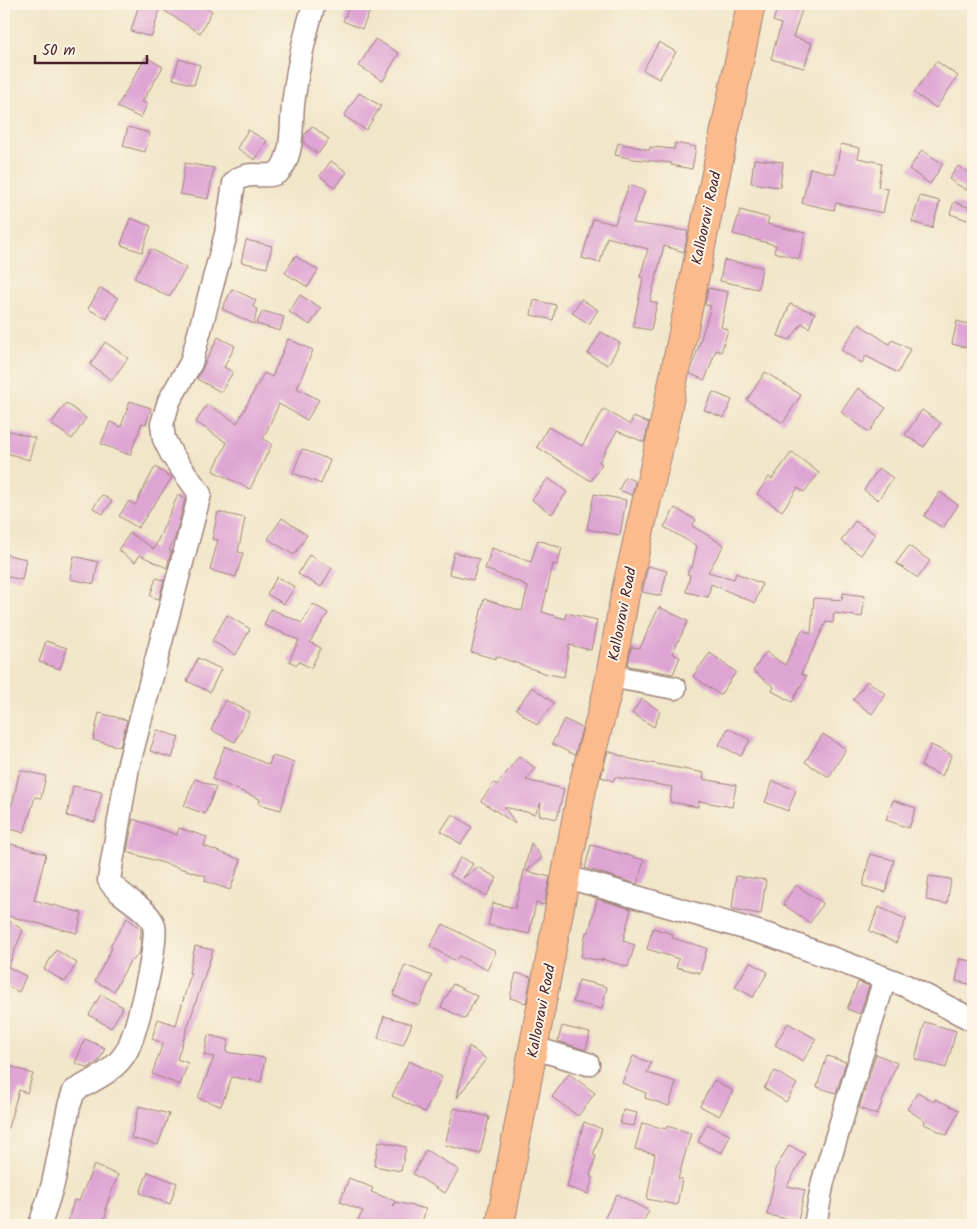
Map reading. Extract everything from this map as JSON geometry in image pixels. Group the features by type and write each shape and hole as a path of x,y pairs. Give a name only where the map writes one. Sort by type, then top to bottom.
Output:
{"main road":[{"name":"Kallooravi Road","path":"500,1225 567,877 582,789 610,676 625,595 664,425 751,4"}],"street":[{"path":"40,1225 53,1184 69,1106 74,1091 109,1072 126,1052 144,996 153,954 154,926 149,916 113,888 109,880 128,767 200,494 172,455 164,438 162,424 169,402 191,363 226,234 234,183 244,175 275,174 281,171 286,160 290,144 293,99 314,4"},
{"path":"610,676 675,688"},
{"path":"567,877 772,936 904,985 973,1020"},
{"path":"815,1225 823,1180 885,978"},
{"path":"534,1048 588,1064"}],"building":[{"path":"139,4 198,4 212,11 200,33 160,8 152,36 147,36 131,31"},
{"path":"350,4 373,4 362,29 343,21"},
{"path":"779,4 804,4 793,37 812,43 804,68 771,59 781,24 773,21"},
{"path":"375,39 399,53 383,81 359,66"},
{"path":"659,42 676,52 659,79 643,70"},
{"path":"146,57 163,67 142,102 147,104 141,118 117,107"},
{"path":"179,59 200,65 194,85 173,79"},
{"path":"936,61 958,76 936,108 914,93"},
{"path":"359,93 381,106 366,130 344,116"},
{"path":"312,126 329,139 318,154 304,143 304,136"},
{"path":"128,127 150,133 145,152 123,146"},
{"path":"248,130 267,141 255,160 237,148"},
{"path":"618,143 650,150 650,147 674,149 675,143 696,147 692,169 671,165 672,163 615,155"},
{"path":"841,144 860,148 858,158 882,163 878,187 888,189 883,213 836,203 834,210 802,203 810,168 835,174"},
{"path":"922,150 943,164 930,184 909,169"},
{"path":"754,159 783,162 780,187 751,183"},
{"path":"331,161 347,172 335,188 320,176"},
{"path":"185,163 214,168 208,199 180,194"},
{"path":"958,166 973,176 966,190 949,179"},
{"path":"629,185 645,191 633,223 688,231 684,252 664,246 650,301 657,303 651,330 633,327 643,278 640,277 648,249 607,237 600,263 582,258 593,219 615,224"},
{"path":"920,196 940,201 932,228 912,222"},
{"path":"954,202 973,209 973,222 950,214"},
{"path":"740,210 769,218 767,224 805,233 799,259 774,252 776,245 733,234"},
{"path":"130,218 151,226 142,252 121,245"},
{"path":"246,240 272,246 267,268 241,262"},
{"path":"151,249 186,268 169,297 134,278"},
{"path":"295,256 318,270 308,287 285,273"},
{"path":"724,260 762,267 758,289 720,281"},
{"path":"100,288 118,298 107,319 88,309"},
{"path":"708,288 728,292 721,327 728,330 721,352 716,350 705,380 690,374 711,306 705,305"},
{"path":"232,289 256,300 253,307 257,309 254,324 222,309"},
{"path":"300,295 321,308 310,325 289,312"},
{"path":"581,299 598,310 589,324 572,313"},
{"path":"534,300 556,305 553,320 531,315"},
{"path":"790,304 815,313 809,328 802,323 790,340 778,336"},
{"path":"263,311 284,317 280,331 256,324"},
{"path":"957,321 973,325 973,349 952,344"},
{"path":"859,324 889,344 892,340 910,349 898,373 866,356 862,363 841,350"},
{"path":"601,332 620,343 608,365 588,354"},
{"path":"218,337 235,346 224,367 233,372 221,392 197,379"},
{"path":"288,339 313,350 297,388 319,400 307,420 279,404 263,439 272,444 250,489 213,471 227,443 196,422 207,404 237,423 264,373 272,377"},
{"path":"105,342 128,358 112,380 90,365"},
{"path":"765,372 801,395 783,423 747,400"},
{"path":"858,388 886,408 869,432 841,412"},
{"path":"713,392 732,400 724,418 704,410"},
{"path":"130,401 151,408 146,424 142,423 130,455 101,444 110,422 121,427"},
{"path":"66,403 86,418 72,439 51,424"},
{"path":"604,409 630,425 633,417 649,423 644,442 617,431 599,462 602,464 591,481 537,447 548,427 582,446"},
{"path":"922,410 941,423 924,447 905,435"},
{"path":"6,430 35,438 29,460 4,452"},
{"path":"302,449 330,460 321,484 293,473"},
{"path":"792,452 819,473 804,492 798,488 782,511 757,494 769,477 772,479"},
{"path":"155,467 172,478 138,528 119,516 129,501 135,505"},
{"path":"879,468 893,478 878,500 864,490"},
{"path":"625,477 635,481 632,495 619,490"},
{"path":"548,478 567,492 552,514 532,500"},
{"path":"940,492 958,505 943,528 924,516"},
{"path":"594,494 626,500 620,535 587,529"},
{"path":"102,495 112,501 103,514 93,508"},
{"path":"178,495 185,498 176,535 169,550 171,551 167,568 140,555 135,562 118,550 130,533 154,549"},
{"path":"675,508 696,520 692,526 724,545 708,572 734,579 736,573 762,584 755,603 711,584 708,597 686,592 690,575 687,574 690,567 692,568 697,546 664,527"},
{"path":"218,512 245,518 238,552 243,553 236,577 210,570 218,540 212,539"},
{"path":"282,518 307,535 294,555 268,539"},
{"path":"855,521 875,534 861,555 841,541"},
{"path":"538,540 562,548 557,565 553,564 542,612 565,619 566,613 597,620 591,650 569,645 564,677 547,674 496,656 496,659 471,652 484,599 522,611 528,587 485,569 492,548 531,562"},
{"path":"909,546 930,561 918,578 896,563"},
{"path":"454,552 479,559 473,580 449,574"},
{"path":"4,554 26,559 22,580 4,576"},
{"path":"309,555 332,568 321,587 298,574"},
{"path":"74,556 98,562 94,584 70,579"},
{"path":"648,566 667,571 661,596 642,592"},
{"path":"277,577 295,587 284,604 267,594"},
{"path":"156,578 164,580 159,599 150,596"},
{"path":"843,593 865,596 862,617 834,613 833,623 826,622 801,674 806,676 792,702 772,691 774,687 753,671 766,652 785,665 802,630 811,634 814,598 842,600"},
{"path":"313,604 328,613 310,642 321,648 311,668 299,662 297,665 289,661 299,640 264,625 271,609 302,623"},
{"path":"659,607 688,621 672,654 680,657 673,674 628,666 631,647 640,648"},
{"path":"227,615 250,629 236,655 212,641"},
{"path":"46,641 67,648 60,669 39,662"},
{"path":"710,653 736,672 720,695 693,676"},
{"path":"198,658 221,669 210,692 187,681"},
{"path":"867,681 886,694 872,714 853,700"},
{"path":"532,687 554,703 537,725 516,709"},
{"path":"642,699 660,711 654,727 632,713"},
{"path":"225,700 250,712 235,742 211,730"},
{"path":"99,713 127,720 120,747 93,740"},
{"path":"564,719 582,728 575,755 552,744"},
{"path":"728,728 750,740 741,756 719,745"},
{"path":"157,730 179,737 172,758 150,751"},
{"path":"823,734 846,749 829,777 805,762"},
{"path":"931,745 952,755 942,776 921,766"},
{"path":"225,746 269,765 272,756 294,762 281,810 259,804 260,799 212,779"},
{"path":"608,751 630,759 704,773 703,779 736,785 732,807 699,801 698,807 670,802 672,787 615,777 613,781 601,777"},
{"path":"519,756 535,768 526,780 564,789 557,819 539,815 541,803 535,814 504,807 514,823 481,801 494,783 497,785"},
{"path":"20,770 46,776 41,798 35,797 24,833 4,827 4,803 12,805"},
{"path":"195,779 216,787 205,814 184,806"},
{"path":"773,781 796,790 788,811 765,802"},
{"path":"73,786 102,792 95,822 67,816"},
{"path":"893,800 916,808 909,828 886,820"},
{"path":"452,814 472,827 461,844 441,831"},
{"path":"133,819 177,835 179,828 207,837 204,846 241,860 230,890 205,881 206,876 127,852"},
{"path":"531,843 542,858 526,871 550,877 544,905 536,903 529,934 488,925 493,903 515,908"},
{"path":"11,844 46,854 34,900 82,913 77,933 4,915 4,870"},
{"path":"591,845 644,860 637,884 585,868"},
{"path":"870,854 894,860 886,892 863,886"},
{"path":"461,857 473,864 463,878 478,867 497,878 486,896 450,875"},
{"path":"736,876 766,880 761,914 732,909"},
{"path":"929,876 951,879 947,904 926,900"},
{"path":"796,885 823,903 810,923 783,904"},
{"path":"597,899 631,909 623,941 635,945 628,967 602,959 602,961 581,957 586,932 589,932"},
{"path":"879,907 906,919 896,943 869,931"},
{"path":"4,918 23,930 8,967 26,976 19,992 4,985"},
{"path":"127,918 141,929 140,951 133,961 131,959 114,991 95,981 112,948 110,946"},
{"path":"443,924 496,952 487,970 459,956 455,961 430,946"},
{"path":"653,928 673,934 672,938 707,948 700,973 676,967 679,959 647,949"},
{"path":"195,946 213,950 177,1059 188,1063 180,1085 152,1074 163,1043 152,1039 158,1019 176,1025 191,973 189,973"},
{"path":"56,950 77,963 65,982 44,969"},
{"path":"960,959 973,961 973,985 956,981"},
{"path":"750,962 768,972 753,997 735,987"},
{"path":"405,965 432,976 419,1006 393,995"},
{"path":"516,973 531,977 526,1003 510,998"},
{"path":"579,980 607,987 602,1009 573,1002"},
{"path":"858,982 869,986 860,1014 847,1009"},
{"path":"453,984 477,996 465,1019 441,1007"},
{"path":"101,994 123,1007 111,1028 89,1015"},
{"path":"384,1016 412,1024 403,1045 378,1038"},
{"path":"925,1022 956,1031 946,1068 915,1059"},
{"path":"788,1023 816,1039 803,1061 775,1045"},
{"path":"562,1026 590,1033 586,1050 558,1041"},
{"path":"208,1035 229,1040 226,1052 265,1058 261,1082 232,1077 221,1106 198,1098 214,1057 204,1055"},
{"path":"85,1039 105,1048 99,1061 88,1068 75,1063"},
{"path":"469,1046 486,1059 457,1098"},
{"path":"876,1054 897,1063 877,1115 859,1108"},
{"path":"633,1056 651,1063 647,1073 676,1082 669,1106 645,1098 646,1093 622,1083"},
{"path":"827,1056 846,1062 836,1093 817,1087"},
{"path":"409,1061 442,1077 425,1112 392,1096"},
{"path":"4,1064 33,1074 27,1093 19,1090 7,1131 4,1130"},
{"path":"775,1071 797,1084 786,1102 764,1088"},
{"path":"569,1074 595,1093 578,1116 552,1097"},
{"path":"714,1080 733,1091 719,1116 700,1106"},
{"path":"918,1092 934,1102 935,1099 959,1110 947,1135 924,1124 925,1121 907,1109"},
{"path":"139,1106 169,1114 158,1145 131,1138"},
{"path":"454,1108 489,1117 480,1154 445,1145"},
{"path":"623,1110 637,1113 634,1126 620,1124"},
{"path":"584,1122 602,1129 593,1155 596,1156 590,1176 593,1178 588,1194 567,1187"},
{"path":"642,1123 666,1129 667,1126 691,1133 678,1179 682,1179 677,1205 647,1199 655,1154 635,1149"},
{"path":"707,1124 730,1135 722,1153 698,1142"},
{"path":"379,1141 406,1147 401,1171 374,1166"},
{"path":"789,1145 805,1154 787,1186 805,1190 798,1221 767,1215 776,1172 774,1171"},
{"path":"426,1150 459,1170 445,1193 413,1174"},
{"path":"94,1165 118,1175 105,1209 107,1209 103,1225 67,1225 74,1200 79,1201"},
{"path":"148,1172 177,1183 170,1204 140,1193"},
{"path":"349,1178 373,1188 371,1192 395,1201 393,1207 396,1202 426,1209 421,1225 355,1225 363,1211 340,1202"},
{"path":"617,1194 649,1211 641,1225 601,1225"}]}
